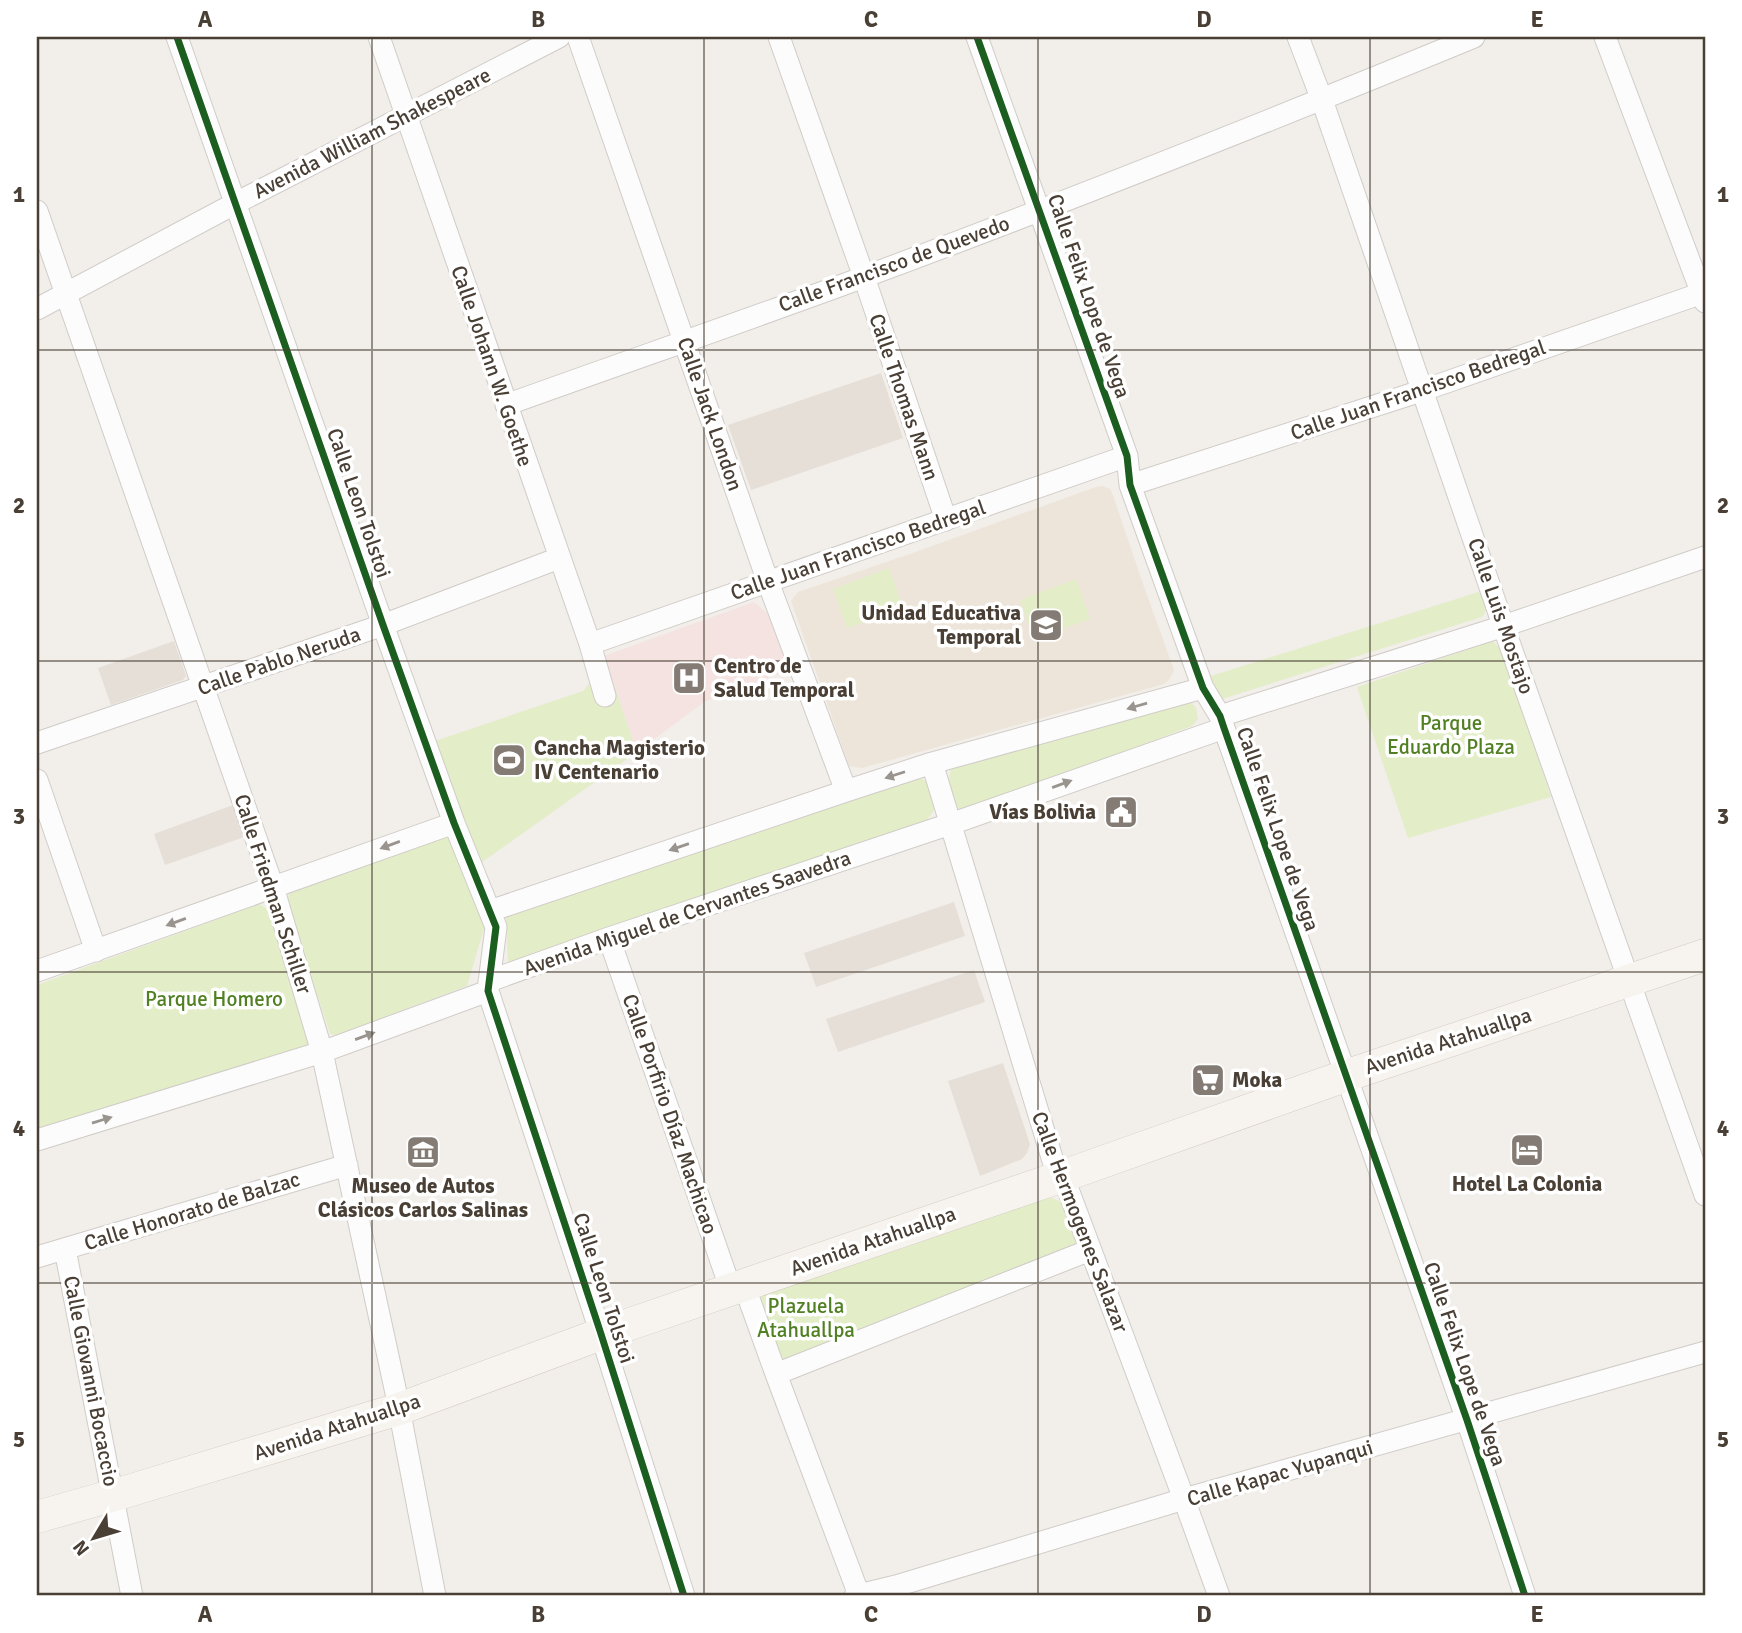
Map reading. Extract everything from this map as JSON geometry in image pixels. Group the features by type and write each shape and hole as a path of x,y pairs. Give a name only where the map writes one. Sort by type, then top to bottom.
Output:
{"main road":[{"name":"Avenida Atahuallpa","path":"37,1517 399,1409 601,1334 1345,1076 1705,955"}],"street":[{"name":"Calle Leon Tolstoi","path":"177,37 383,625 454,822 496,927 488,986 684,1596"},
{"name":"Calle Johann W. Goethe","path":"379,37 590,644 605,696"},
{"name":"Avenida William Shakespeare","path":"37,309 559,37"},
{"name":"Calle Jack London","path":"578,37 768,582 846,791"},
{"name":"Calle Thomas Mann","path":"779,37 946,520"},
{"name":"Calle Felix Lope de Vega","path":"977,37 1127,456 1130,485 1203,688 1222,722 1467,1420 1525,1596"},
{"name":"Calle Luis Mostajo","path":"1298,37 1705,1195"},
{"name":"Calle Francisco de Quevedo","path":"506,405 864,277 1322,100 1474,37"},
{"path":"1605,37 1704,296"},
{"name":"Calle Friedman Schiller","path":"37,211 273,887 322,1052 399,1409 435,1596"},
{"name":"Calle Juan Francisco Bedregal","path":"1130,485 1704,296"},
{"name":"Calle Juan Francisco Bedregal","path":"590,644 1127,456"},
{"name":"Avenida Miguel de Cervantes Saavedra","path":"37,1140 322,1052 609,938 951,823 1222,722 1705,557"},
{"name":"Calle Pablo Neruda","path":"37,743 383,625 559,558"},
{"path":"490,911 932,763 1203,688"},
{"name":"Calle Hermogenes Salazar","path":"932,763 1053,1161 1063,1176 1219,1596"},
{"path":"37,780 96,951"},
{"path":"37,971 454,822"},
{"name":"Calle Porfirio Díaz Machicao","path":"609,938 738,1287 776,1374 857,1596"},
{"name":"Calle Honorato de Balzac","path":"37,1256 347,1165"},
{"name":"Calle Giovanni Bocaccio","path":"65,1249 132,1596"},
{"path":"776,1374 1090,1250"},
{"name":"Calle Kapac Yupanqui","path":"857,1596 897,1591 1184,1499 1705,1352"}],"shaded area":[{"path":"881,373 903,438 751,490 728,425"},
{"name":"Unidad Educativa Temporal","path":"1103,486 1110,489 1113,495 1174,670 1169,680 1164,684 862,768 849,766 791,601 798,592"},
{"name":"Centro de Salud Temporal","path":"754,602 768,614 789,670 704,702 637,752 604,656"},
{"path":"174,641 186,676 183,680 111,705 98,668"},
{"path":"233,805 244,837 165,865 154,834"},
{"path":"954,902 965,936 816,987 804,953"},
{"path":"974,970 985,1002 838,1052 826,1019"},
{"path":"1003,1063 1030,1144 1022,1159 980,1176 948,1081"}],"green space":[{"path":"889,568 903,608 847,628 833,589"},
{"path":"1076,579 1090,619 1034,639 1020,600"},
{"path":"1482,591 1487,609 1482,617 1222,699 1211,676"},
{"name":"Parque Eduardo Plaza","path":"1493,641 1503,652 1551,797 1408,838 1357,687"},
{"path":"604,656 637,752 478,865 435,741 583,691 590,683 586,662"},
{"path":"1190,701 1196,708 1198,719 1192,726 962,813 952,798 949,787 951,769 1142,710"},
{"path":"915,775 927,782 935,809 926,821 508,965 506,915"},
{"name":"Parque Homero","path":"442,836 451,839 485,925 467,986 336,1035 330,1034 286,900 291,891"},
{"name":"Parque Homero","path":"259,904 269,910 312,1042 308,1047 37,1130 37,985"},
{"name":"Plazuela Atahuallpa","path":"1049,1197 1066,1208 1082,1249 782,1367 759,1303 766,1293"}],"cycle path":[{"path":"177,37 383,625 454,823 496,927 488,991 684,1596"},
{"path":"977,37 1127,456 1130,485 1203,688 1220,716 1467,1420 1525,1596"}],"place":[{"name":"Unidad Educativa Temporal","path":"1046,625"},
{"name":"Centro de Salud Temporal","path":"689,678"},
{"name":"Cancha Magisterio IV Centenario","path":"509,760"},
{"name":"Vías Bolivia","path":"1121,812"},
{"name":"Moka","path":"1208,1080"},
{"name":"Hotel La Colonia","path":"1527,1150"},
{"name":"Museo de Autos Clásicos Carlos Salinas","path":"423,1152"}]}
